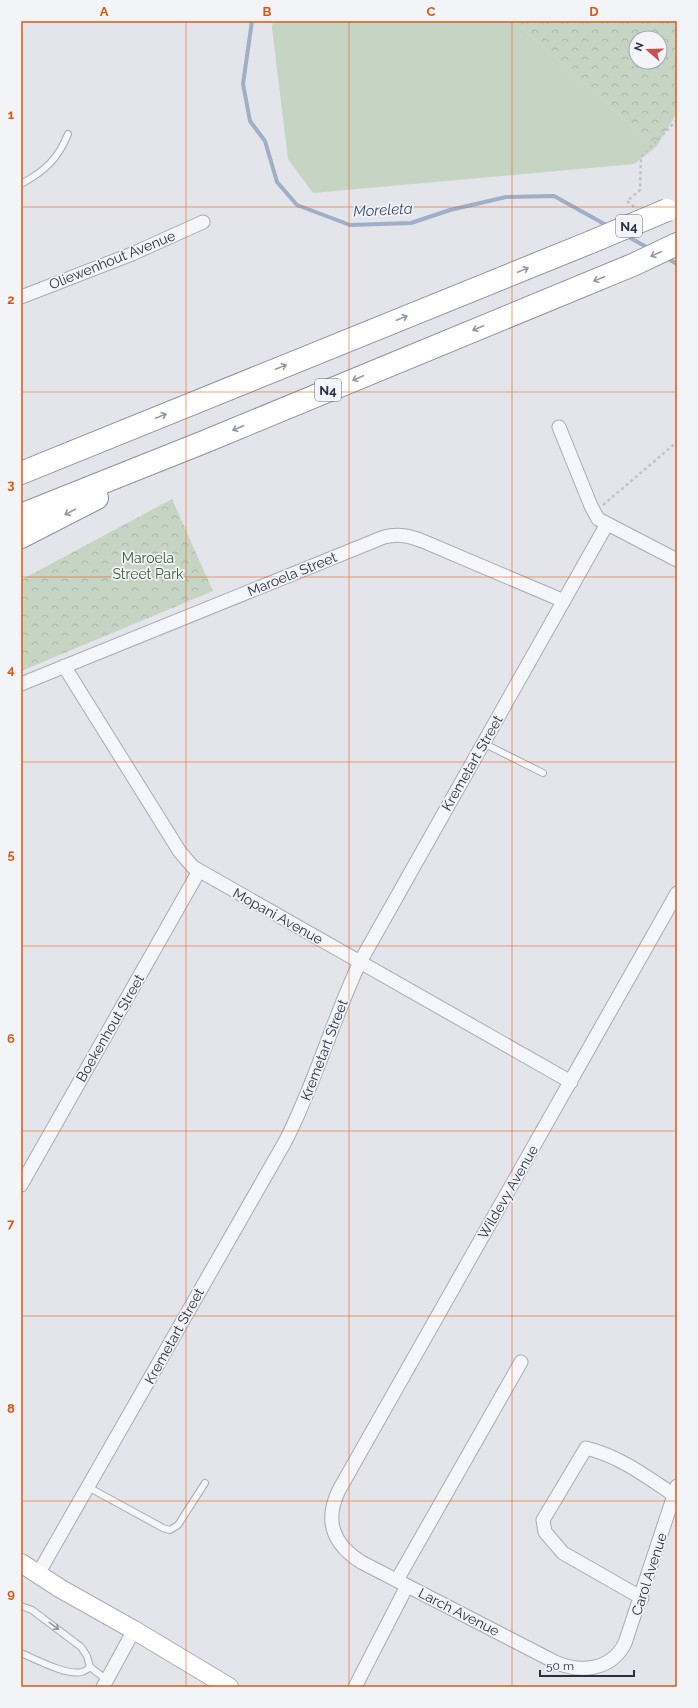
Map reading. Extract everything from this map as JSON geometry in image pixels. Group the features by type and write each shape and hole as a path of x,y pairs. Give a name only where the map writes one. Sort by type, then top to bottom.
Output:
{"highway":[{"name":"N4","path":"21,473 672,208"},
{"name":"N4","path":"21,515 204,442 635,264 677,244"},
{"path":"21,457 130,428"},
{"path":"21,538 204,442"}],"main road":[{"path":"21,1563 61,1589 134,1630 229,1687"},
{"path":"21,1567 38,1574"}],"street":[{"name":"Oliewenhout Avenue","path":"21,297 132,254 203,222"},
{"path":"559,427 595,514 600,521 677,560"},
{"name":"Kremetart Street","path":"38,1574 288,1136 307,1097 346,992 360,962 607,524"},
{"name":"Maroela Street","path":"21,684 384,537 395,534 405,535 425,542 564,601"},
{"name":"Mopani Avenue","path":"64,666 180,852 189,863 199,871 571,1082"},
{"name":"Boekenhout Street","path":"21,1185 199,871"},
{"name":"Wildevy Avenue","path":"338,1490 677,893"},
{"path":"355,1687 402,1583 521,1362"},
{"path":"642,1598 563,1553 545,1532 543,1520 586,1448 605,1452 676,1491"},
{"name":"Larch Avenue","path":"338,1490 331,1517 335,1533 340,1544 347,1552 361,1562 541,1655 575,1669 594,1668 610,1660 622,1649 628,1639"},
{"name":"Carol Avenue","path":"628,1639 676,1491"},
{"path":"105,1683 134,1630"}],"lane":[{"path":"21,184 54,162 68,134"},
{"path":"484,743 543,773"},
{"path":"88,1487 163,1528 170,1530 178,1525 205,1483"},
{"path":"21,1606 32,1610 81,1646 87,1656 90,1667 105,1683"},
{"path":"21,1653 57,1668 73,1672 82,1672 90,1667"}],"path":[{"path":"640,211 627,201 640,190 641,157 677,120"},
{"path":"602,506 677,442"}],"green space":[{"path":"273,21 514,21 656,147 634,164 313,193 288,159 272,28"},
{"path":"514,21 677,21 677,113 656,147"},
{"name":"Maroela Street Park","path":"172,499 213,591 21,671 21,580"}],"waterway":[{"name":"Moreleta","path":"252,21 243,84 250,121 265,141 277,182 297,205 350,225 411,223 450,210 506,197 554,196 608,226"},
{"name":"Moreleta","path":"625,235 650,249"},
{"name":"Moreleta","path":"665,257 677,264"}]}
